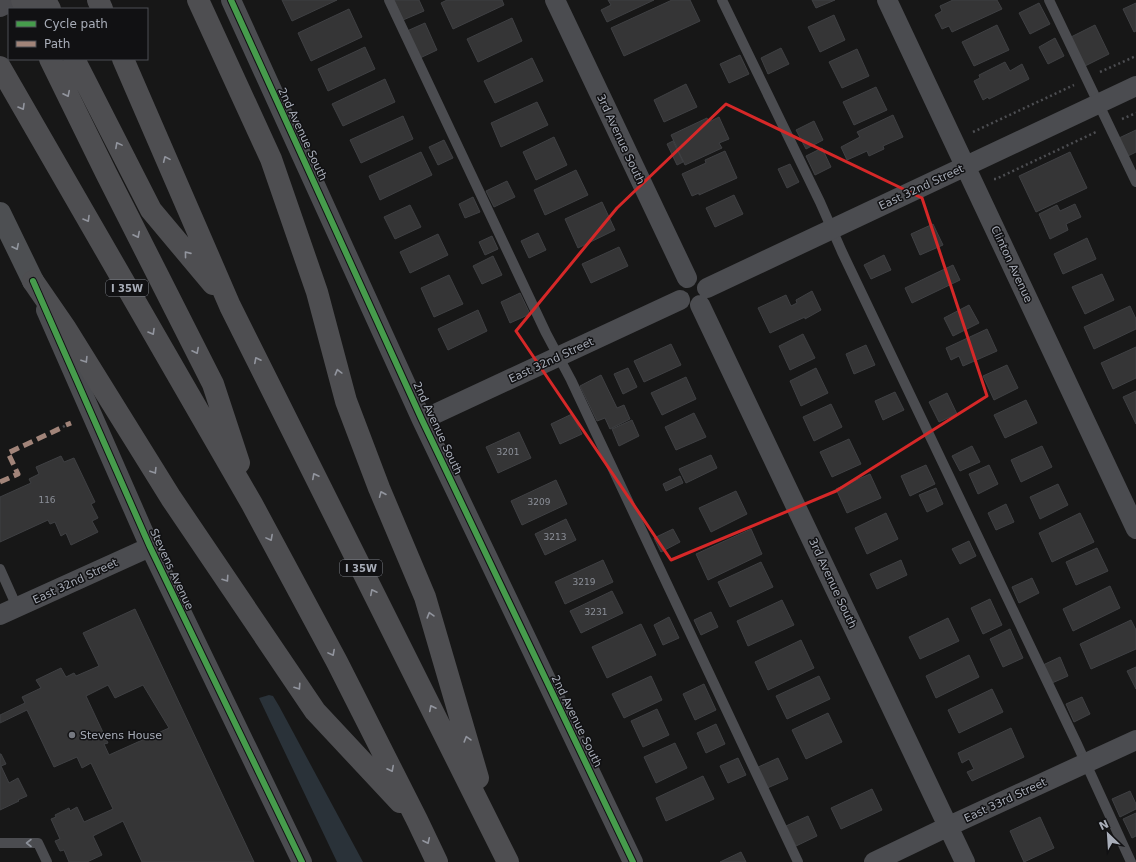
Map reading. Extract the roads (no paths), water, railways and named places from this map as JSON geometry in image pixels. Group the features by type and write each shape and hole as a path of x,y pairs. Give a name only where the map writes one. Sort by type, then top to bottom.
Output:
{"highway":[{"path":"198,0 271,159 317,292 346,401 379,488 425,597 493,831"},
{"path":"50,60 213,384 252,504"},
{"path":"75,60 151,210 230,306"},
{"name":"I 35W","path":"123,60 230,306 508,862"},
{"name":"I 35W","path":"2,70 252,504 337,662 437,862"},
{"path":"33,281 66,329 171,498 315,711 417,820"}],"main road":[{"name":"Stevens Avenue","path":"0,213 33,281"}],"street":[{"path":"0,6 12,0"},
{"name":"2nd Avenue South","path":"231,0 422,420 633,862"},
{"name":"3rd Avenue South","path":"555,0 687,278"},
{"name":"Clinton Avenue","path":"887,0 1136,528"},
{"name":"East 32nd Street","path":"704,296 831,230 1136,86"},
{"path":"692,277 701,280 704,296 696,307 687,306 680,300 677,292 678,287 680,283 687,278 692,277"},
{"name":"Stevens Avenue","path":"33,281 150,547 302,862"},
{"name":"3rd Avenue South","path":"704,296 965,862"},
{"name":"East 32nd Street","path":"422,420 680,300"},
{"name":"East 32nd Street","path":"9,611 150,547"},
{"name":"East 33rd Street","path":"874,862 1136,740"}],"lane":[{"path":"389,0 543,326 571,380 798,862"},
{"path":"722,0 820,202 831,230 1132,862"},
{"path":"1049,0 1136,182"},
{"path":"0,569 9,611"},
{"path":"0,843 38,843 47,862"}],"place":[{"name":"Stevens House","path":"72,735"}]}
